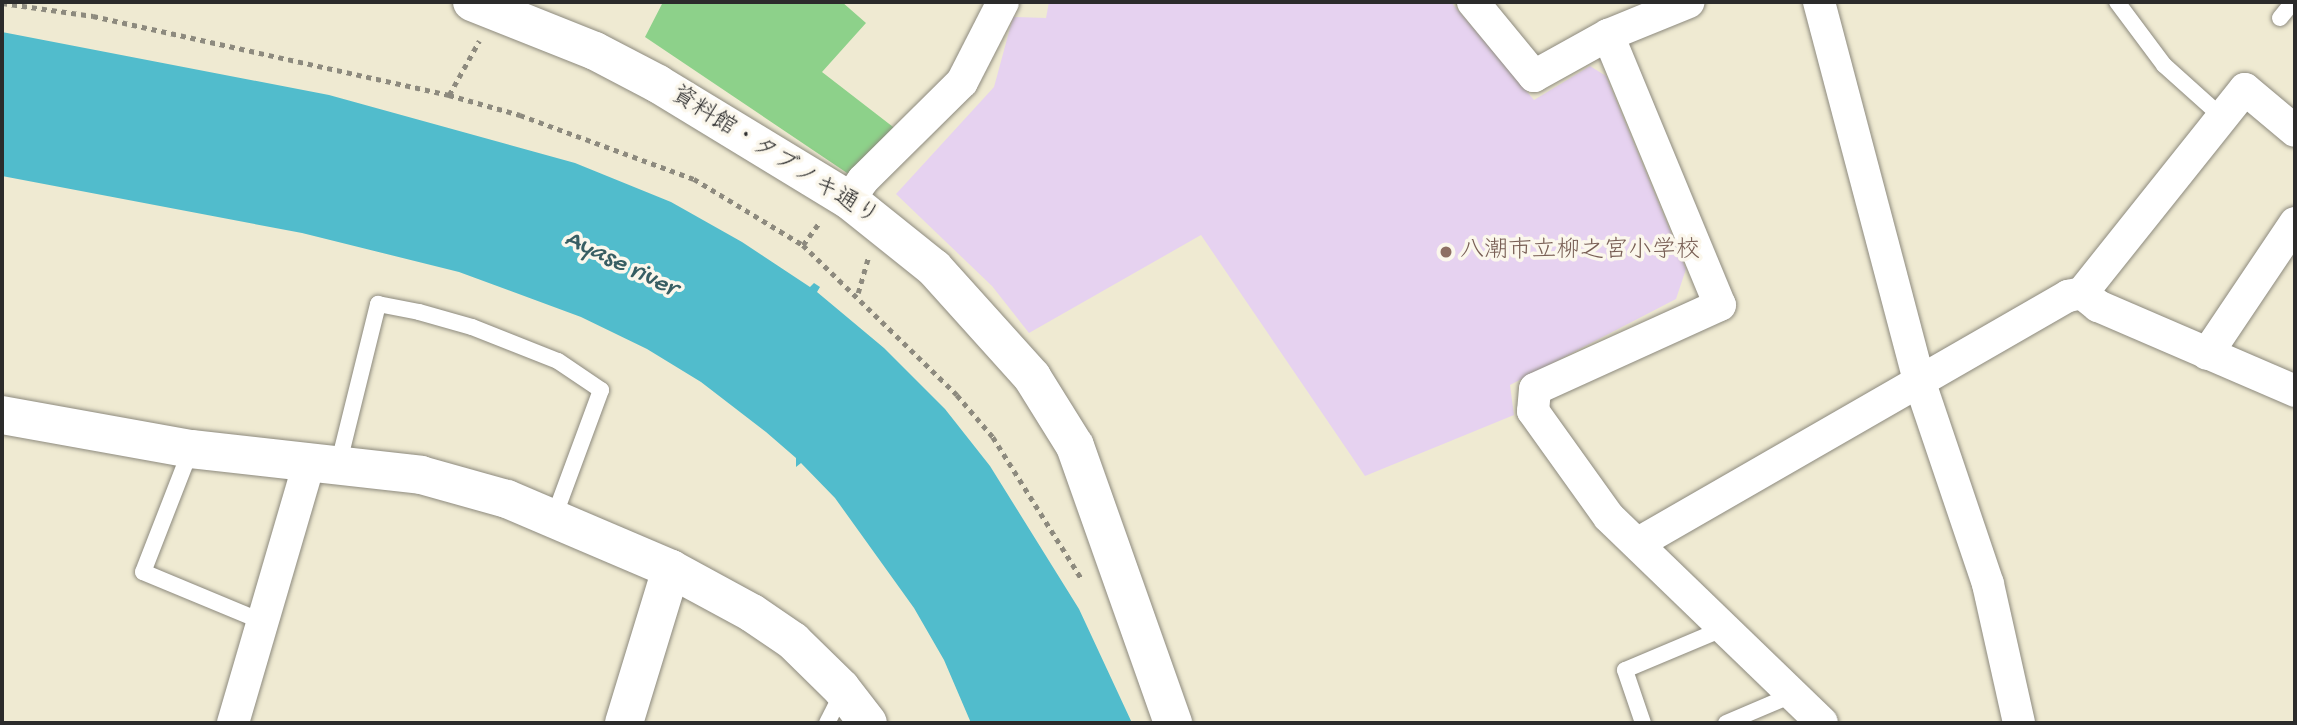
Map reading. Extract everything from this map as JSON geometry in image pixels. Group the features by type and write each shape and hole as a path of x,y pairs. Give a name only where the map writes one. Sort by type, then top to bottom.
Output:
{"street":[{"path":"849,200 863,180 962,82 1011,2"},
{"path":"1473,2 1534,76 1608,35 1689,2"},
{"path":"1819,2 1919,380 1988,584 2019,723"},
{"name":"資料館・タブノキ通り","path":"479,4 594,51 658,84 849,200 934,268 997,334 1032,377 1075,446 1173,723"},
{"path":"1608,35 1720,305 1535,389 1534,411 1593,497 1822,723"},
{"path":"1640,542 2068,296 2082,293 2245,89 2295,131"},
{"path":"2207,354 2295,222"},
{"path":"2082,293 2098,306 2295,391"},
{"path":"2,415 191,449 325,461 464,485 554,517 671,569 752,613 793,641 835,707 868,723"},
{"path":"233,723 263,622 325,461"},
{"path":"624,723 671,569"}],"lane":[{"path":"2117,2 2164,65 2222,117"},
{"path":"2280,18 2293,2"},
{"path":"325,461 378,304 419,313 471,327 558,361 601,390 554,517"},
{"path":"191,449 143,572 263,622"},
{"path":"1643,723 1625,670 1725,628"},
{"path":"1726,723 1792,695"}],"path":[{"path":"2,3 93,16 449,95 520,115 694,179 803,245 858,294 869,311 957,395 993,437 1085,585"},
{"path":"449,95 479,4"},
{"path":"858,294 859,278 872,252"}],"shaded area":[{"name":"八潮市立柳之宮小学校","path":"1049,2 1451,2 1534,100 1590,66 1606,76 1686,269 1676,299 1510,385 1514,415 1365,476 1201,235 1029,333 992,286 896,194 994,87 1013,17 1046,18"}],"green space":[{"path":"663,2 842,2 866,23 822,72 897,130 850,175 645,37"}],"water":[{"name":"Ayase river","path":"2,32 329,95 575,163 671,202 742,242 810,287 814,283 820,287 817,292 884,348 945,409 990,466 1079,609 1132,723 971,723 944,660 914,608 835,498 801,463 796,467 796,458 766,432 701,382 647,349 581,317 459,272 302,233 2,176"}],"place":[{"name":"八潮市立柳之宮小学校","path":"1446,252"}]}
